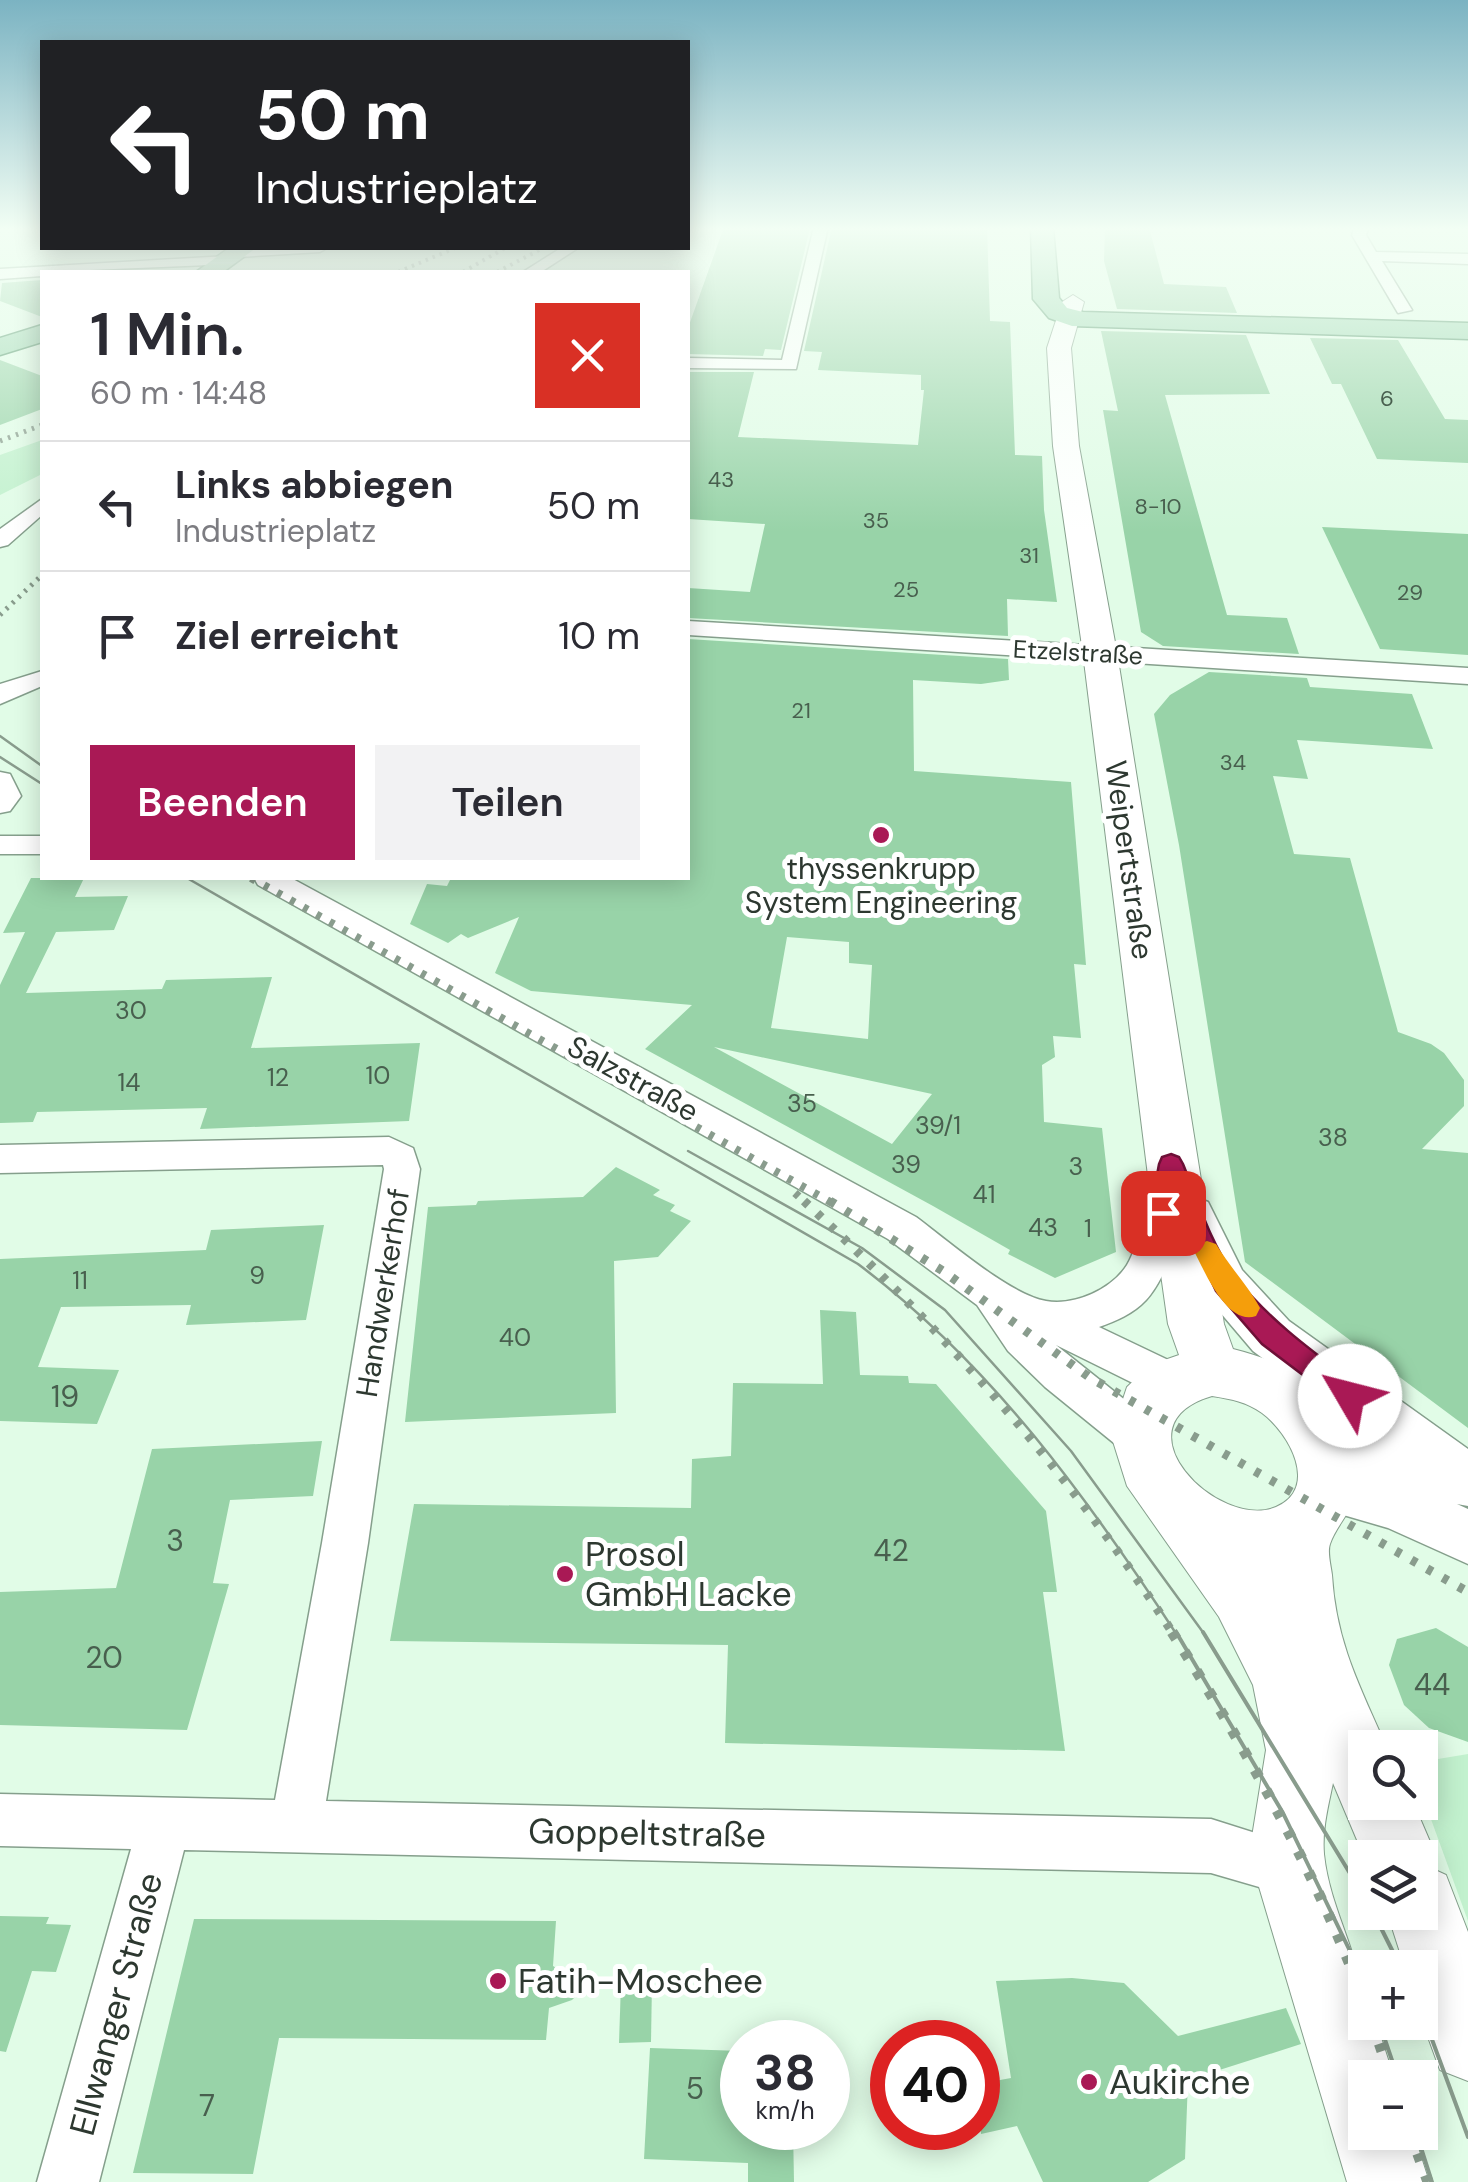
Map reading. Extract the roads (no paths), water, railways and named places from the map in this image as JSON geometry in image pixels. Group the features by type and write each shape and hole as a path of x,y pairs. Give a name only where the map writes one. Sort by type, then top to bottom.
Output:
{"main road":[{"name":"Weipertstraße","path":"1046,329 1059,348"},
{"name":"Weipertstraße","path":"1065,329 1059,348 1066,446 1100,654 1196,1324 1191,1376"},
{"path":"1350,329 1468,332"},
{"path":"0,346 40,334"},
{"path":"1348,1738 1320,1674 1302,1618 1313,1508 1325,1454 1310,1423 1266,1385 1239,1374 1191,1376 1145,1409 1140,1438 1152,1478 1184,1514 1245,1600 1274,1656 1292,1706 1300,1750 1298,1782 1286,1826 1290,1869 1349,2060"},
{"path":"1184,1514 1235,1538 1262,1540 1313,1508"},
{"path":"1430,1930 1468,2042"},
{"path":"1378,2150 1388,2182"}],"street":[{"path":"690,362 790,365 798,329"},
{"path":"0,540 40,507"},
{"name":"Etzelstraße","path":"690,628 1468,676"},
{"path":"0,696 16,685 40,679"},
{"path":"0,780 7,796 0,804"},
{"path":"0,845 40,845"},
{"name":"Salzstraße","path":"273,880 902,1228 990,1293 1044,1319 1191,1376"},
{"name":"Handwerkerhof","path":"0,1159 389,1151 400,1158 402,1169 345,1544 296,1826"},
{"path":"1044,1319 1082,1316 1130,1294 1156,1243 1171,1164"},
{"path":"1171,1164 1217,1269 1272,1336 1468,1482"},
{"name":"Salzstraße","path":"990,1293 1004,1316 1048,1362 1140,1438"},
{"path":"1310,1423 1347,1437 1468,1505"},
{"path":"1313,1508 1395,1504 1468,1537"},
{"name":"Goppeltstraße","path":"0,1820 1211,1846 1290,1869"},
{"name":"Ellwanger Straße","path":"68,2182 164,1825"}],"tram line":[{"path":"0,736 40,765"},
{"path":"0,757 40,783"},
{"path":"190,880 858,1264 951,1345 1034,1435 1108,1533 1177,1635"},
{"path":"688,1151 862,1248 945,1310 1071,1451 1204,1634"},
{"path":"1176,1632 1283,1813 1349,1950"},
{"path":"1204,1634 1348,1870"},
{"path":"1382,1930 1392,1950"},
{"path":"1385,2040 1392,2060"},
{"path":"1432,2040 1468,2137"},
{"path":"1422,2150 1432,2182"}],"railway":[{"path":"0,441 40,426"},
{"path":"0,615 40,577"},
{"path":"255,880 834,1204"},
{"path":"795,1193 807,1204"},
{"path":"804,1201 906,1301 1003,1406 1092,1517 1172,1632"},
{"path":"830,1201 943,1271 1089,1377 1468,1592"},
{"path":"1172,1632 1278,1813 1348,1959"},
{"path":"1378,2040 1385,2060"},
{"path":"1416,2150 1428,2182"}],"place":[{"name":"thyssenkrupp System Engineering","path":"881,835"},
{"name":"Prosol GmbH Lacke","path":"565,1574"},
{"name":"Fatih-Moschee","path":"498,1981"},
{"name":"Aukirche","path":"1089,2082"}]}
